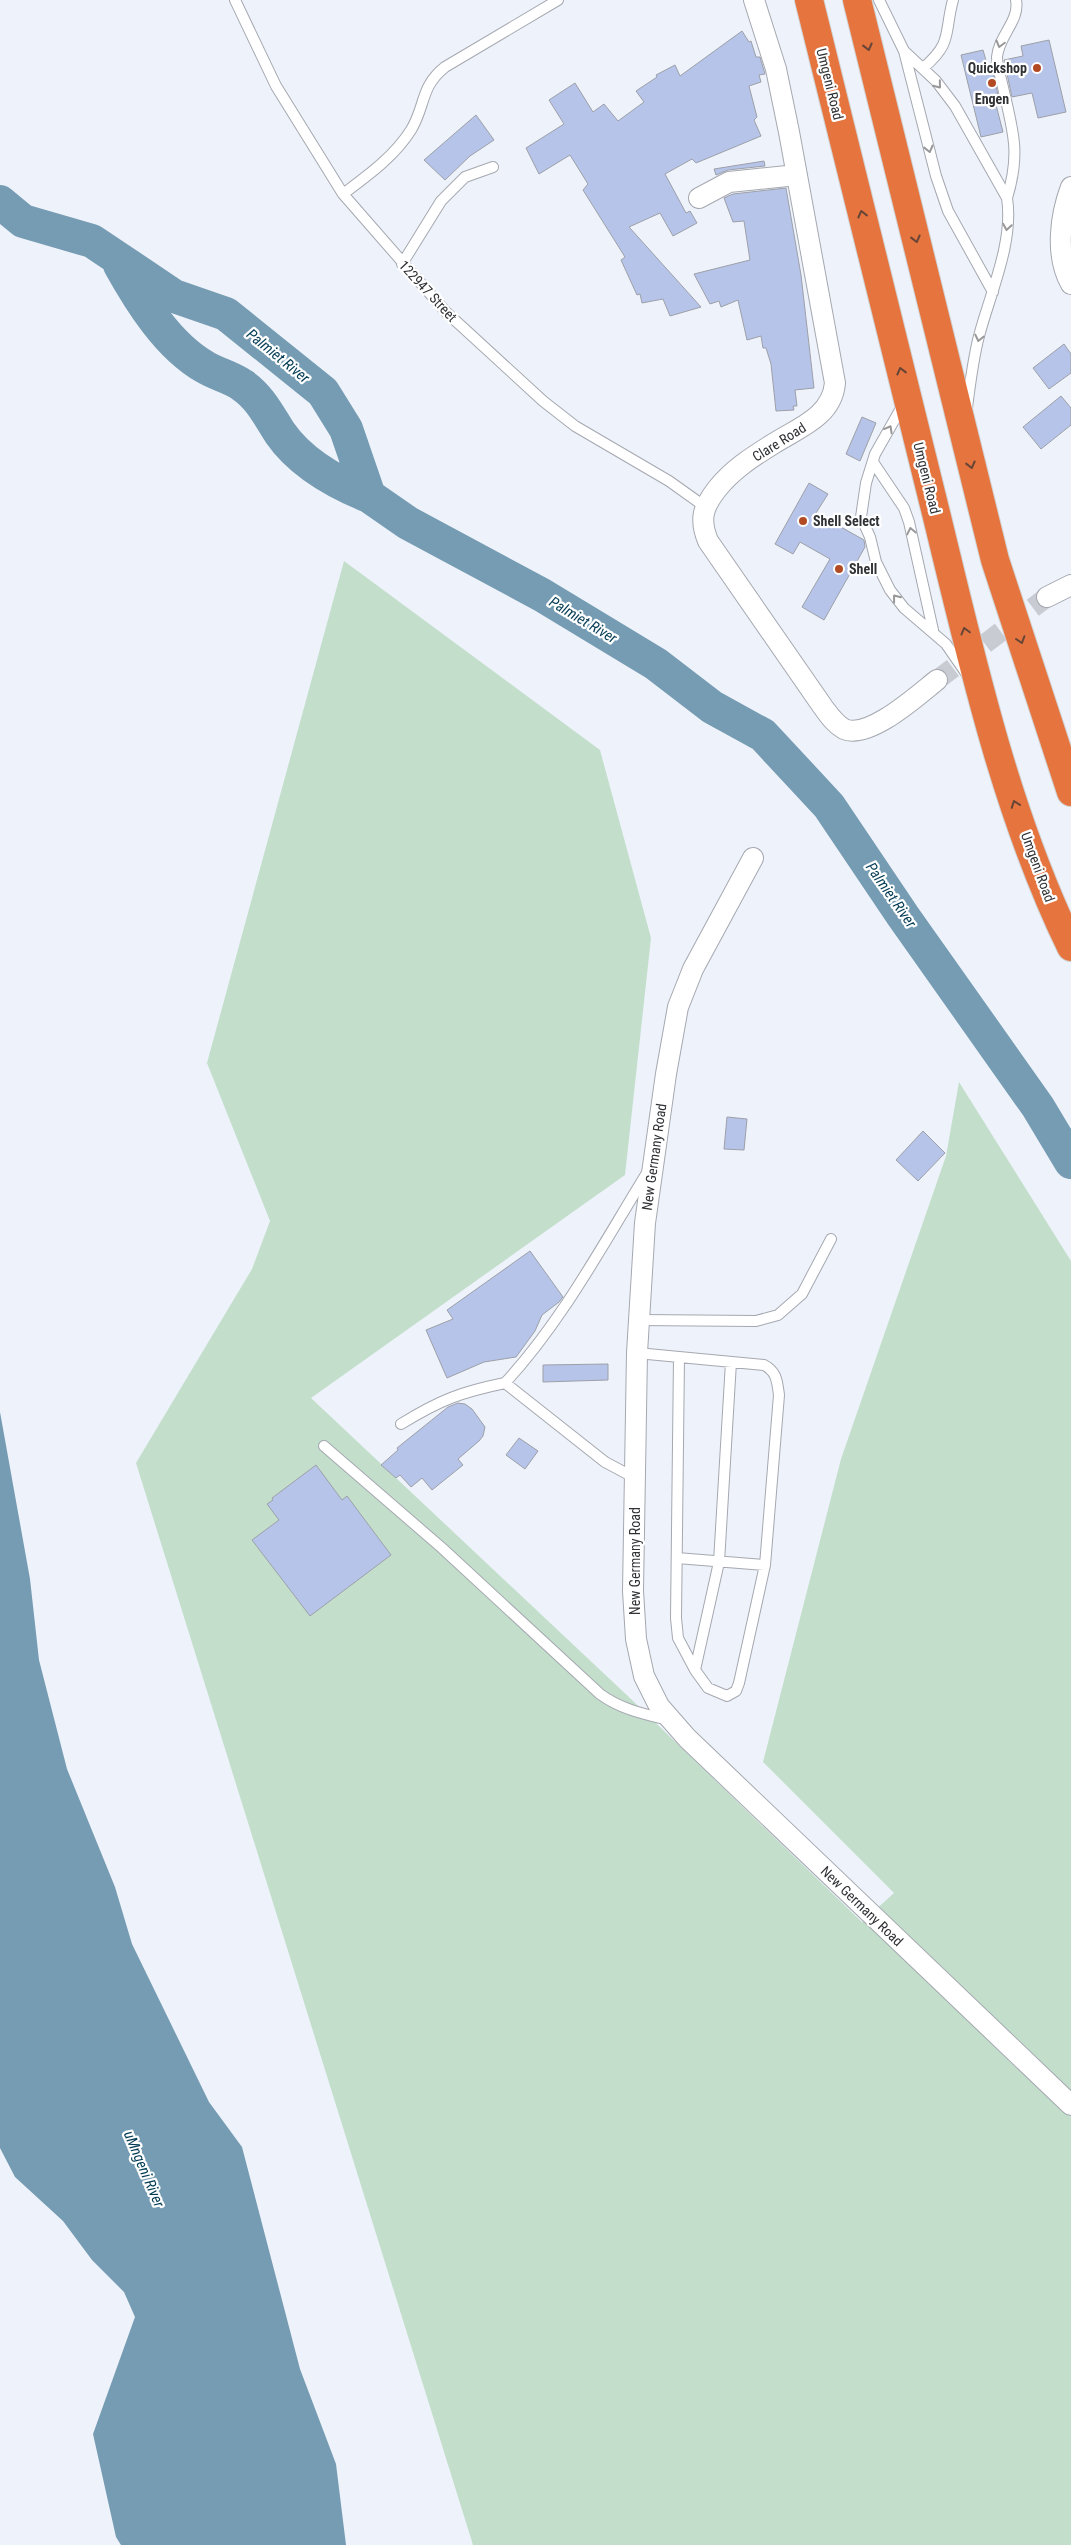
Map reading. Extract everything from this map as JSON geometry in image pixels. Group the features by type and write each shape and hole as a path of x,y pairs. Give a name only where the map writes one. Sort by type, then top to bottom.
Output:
{"highway":[{"path":"799,0 836,109"},
{"name":"Umgeni Road","path":"809,0 907,398 1000,762 1052,908 1071,947"},
{"path":"857,0 995,560 1071,792"}],"street":[{"name":"Clare Road","path":"704,506 729,474 773,444 812,422 825,410 834,396 835,384 798,175 776,69 754,0"},
{"path":"699,198 729,182 798,175"},
{"path":"1071,187 1062,217 1061,247 1071,284"},
{"path":"704,506 702,519 708,541 835,722 853,731 864,729 880,722 937,680"},
{"path":"1046,597 1071,585"},
{"name":"New Germany Road","path":"753,858 693,969 678,1007 666,1074 645,1223 638,1320 633,1591 636,1639 644,1676 659,1706 687,1738 1071,2105"}],"lane":[{"name":"122947 Street","path":"234,0 276,86 343,194 402,264 446,312 543,401 575,426 669,481 704,506"},
{"path":"343,194 391,155 410,132 418,117 426,87 432,77 445,67 558,0"},
{"path":"879,0 904,51 936,176 948,212 993,292"},
{"path":"923,68 941,51 947,38 953,0"},
{"path":"1007,198 1015,173 1015,137 997,59 1002,36 1016,14 1016,0"},
{"path":"904,51 936,81 955,106 1007,198 1009,212 993,292 979,336 963,433"},
{"path":"402,264 441,201 465,177 493,167"},
{"path":"907,398 873,462 866,483 861,517 870,537 876,562 890,590 904,608 933,630 946,644 983,697"},
{"path":"873,462 904,508 909,522 933,630"},
{"path":"401,1424 433,1404 458,1393 506,1383 532,1354 552,1326 654,1163"},
{"path":"638,1320 756,1321 778,1315 802,1294 831,1239"},
{"path":"637,1353 764,1365 772,1369 776,1376 779,1395 765,1565 736,1691 727,1696 708,1688 695,1670 678,1638 679,1357"},
{"path":"695,1670 719,1562 731,1362"},
{"path":"506,1383 605,1462 635,1478"},
{"path":"324,1446 442,1548 600,1694 612,1703 628,1709 672,1721"},
{"path":"677,1558 765,1565"}],"green space":[{"path":"344,561 600,750 651,938 625,1175 311,1398 631,1699 862,1922 894,1893 763,1762 841,1459 946,1156 959,1082 1071,1261 1071,2545 473,2545 136,1463 252,1269 270,1221 207,1063"}],"water":[{"name":"uMngeni River","path":"0,1412 30,1579 39,1660 67,1769 115,1887 132,1944 209,2102 242,2147 300,2369 336,2464 346,2545 121,2545 116,2537 93,2434 135,2317 124,2292 92,2260 63,2221 15,2177 0,2148"}],"building":[{"path":"742,31 749,42 751,41 756,57 760,57 765,74 759,75 761,82 749,86 757,117 754,120 761,136 696,163 692,159 665,174 686,213 690,211 697,223 673,236 660,213 629,227 701,307 670,316 663,299 642,303 640,294 637,295 621,260 625,257 583,190 588,184 570,155 539,174 526,148 564,124 549,100 575,83 593,112 604,104 618,121 644,102 636,91 657,77 656,75 675,65 680,76"},
{"path":"1049,40 1066,112 1038,118 1032,93 1012,97 1004,60 1023,56 1021,46"},
{"path":"983,50 987,64 991,63 999,100 995,101 1003,132 981,137 961,55"},
{"path":"476,115 494,140 470,156 445,180 424,160"},
{"path":"764,161 765,166 728,170 716,175 714,169"},
{"path":"786,188 801,275 814,388 795,390 797,406 793,406 794,410 776,411 771,364 766,348 763,348 761,336 747,340 738,300 721,307 719,301 710,304 694,274 750,260 744,221 733,222 724,198 733,194"},
{"path":"1064,344 1071,354 1071,373 1049,389 1033,368"},
{"path":"1061,396 1071,408 1071,425 1041,449 1023,427"},
{"path":"862,417 876,423 860,461 846,454"},
{"path":"809,483 828,494 816,513 864,540 865,547 824,620 802,607 830,559 800,542 793,554 775,544"},
{"path":"727,1117 747,1119 744,1150 724,1149"},
{"path":"923,1131 945,1153 918,1181 896,1160"},
{"path":"530,1251 563,1297 542,1315 535,1331 516,1357 484,1362 447,1378 426,1330 453,1319 447,1310"},
{"path":"608,1364 608,1380 543,1382 543,1365"},
{"path":"458,1403 465,1404 472,1409 485,1427 483,1436 458,1459 463,1465 432,1490 422,1478 411,1487 400,1475 396,1478 381,1465 398,1450 397,1448 448,1407"},
{"path":"519,1438 538,1451 525,1469 506,1455"},
{"path":"316,1465 342,1500 347,1496 391,1555 310,1616 252,1540 279,1520 267,1504 273,1500 272,1498"}],"waterway":[{"name":"Palmiet River","path":"0,202 23,221 92,241 174,296 226,314 323,392 346,429 369,496 408,523 542,595 656,664 712,707 763,735 829,806 903,916 1038,1107 1071,1162"},
{"path":"120,265 156,322 179,347 205,367 242,385 254,395 288,443 320,471 344,485 369,496"}],"tunnel":[{"path":"937,680 1047,597"}],"place":[{"name":"Quickshop","path":"1037,68"},
{"name":"Engen","path":"992,83"},
{"name":"Shell Select","path":"803,521"},
{"name":"Shell","path":"839,569"}]}
